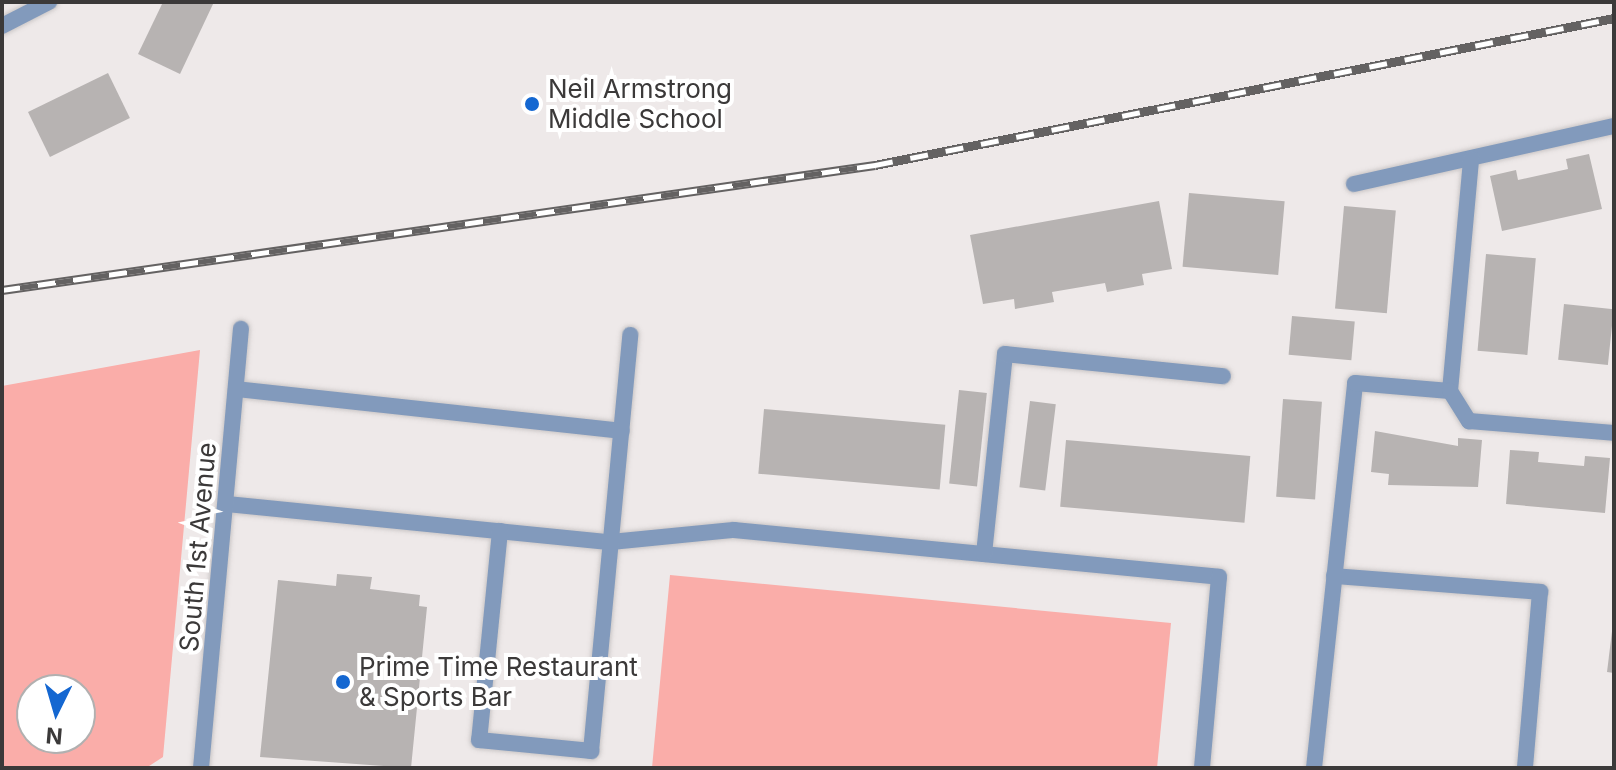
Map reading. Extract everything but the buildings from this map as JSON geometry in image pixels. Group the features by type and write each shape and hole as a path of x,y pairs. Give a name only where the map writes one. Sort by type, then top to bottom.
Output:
{"street":[{"path":"2,26 49,2"},
{"path":"1354,184 1614,126"},
{"path":"1471,159 1450,391 1469,421 1614,433"},
{"name":"South 1st Avenue","path":"201,768 241,329"},
{"path":"500,531 479,740 591,751 630,335"},
{"path":"984,554 1005,354 1223,376"},
{"path":"1314,768 1355,383 1450,391"},
{"path":"236,389 622,431"},
{"path":"227,504 611,542 734,530 1219,577 1202,768"},
{"path":"1334,576 1540,592 1525,768"}],"shaded area":[{"path":"200,350 163,757 146,768 2,768 2,386"},
{"path":"670,575 1171,623 1157,768 652,768"}],"railway":[{"path":"2,290 875,165 1614,18"}],"place":[{"name":"Neil Armstrong Middle School","path":"532,104"},
{"name":"Prime Time Restaurant & Sports Bar","path":"343,682"}]}
